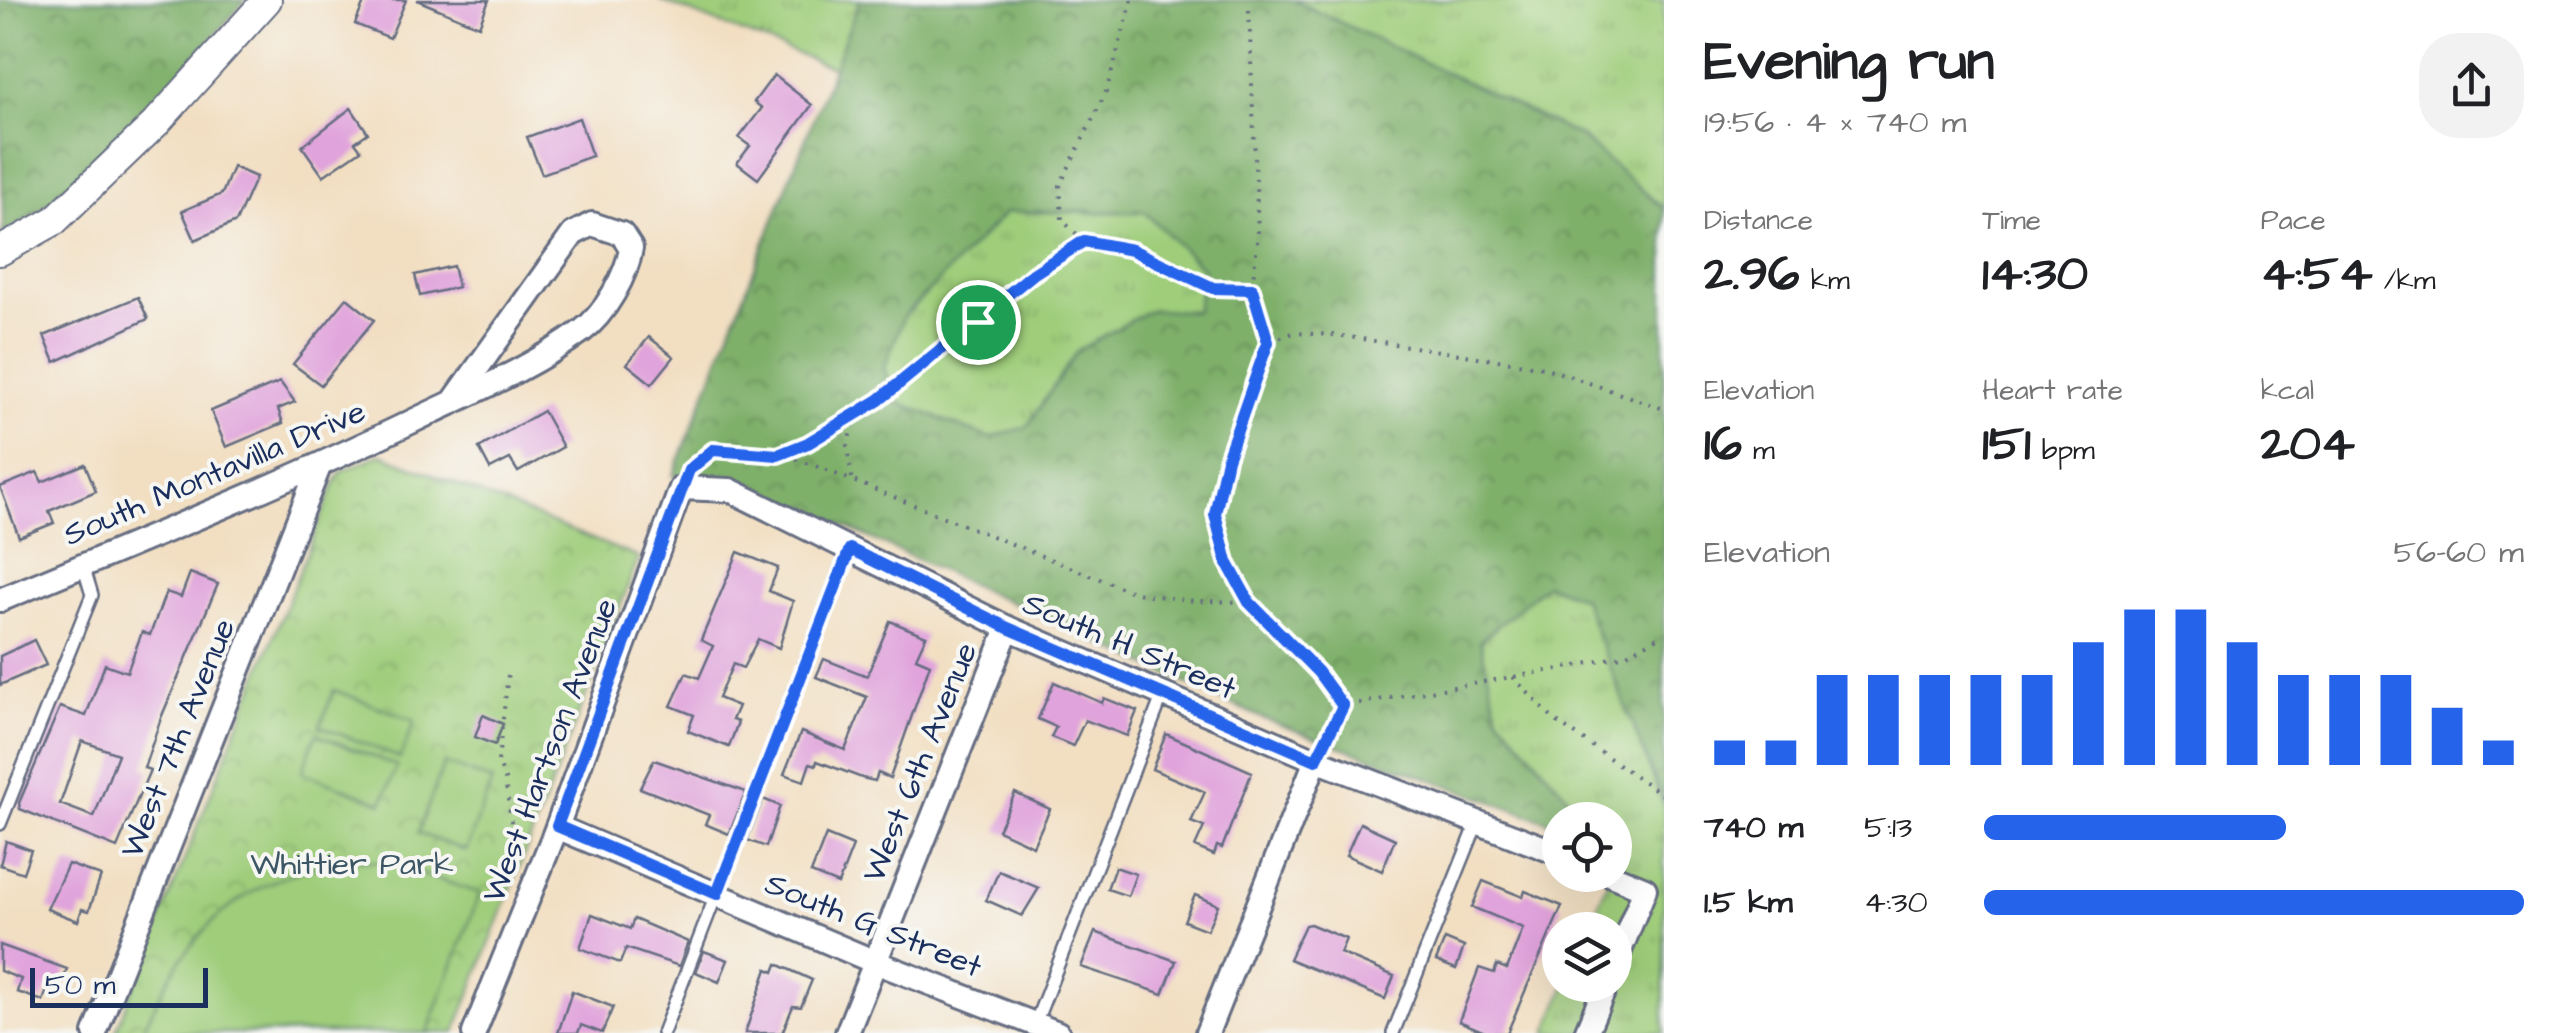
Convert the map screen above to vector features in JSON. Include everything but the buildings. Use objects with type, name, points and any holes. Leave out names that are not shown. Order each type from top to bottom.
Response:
[{"type":"street","points":[[0,250],[54,221],[156,123],[267,0]]},
{"type":"street","name":"South Montavilla Drive","points":[[0,600],[319,466],[453,402],[585,329],[627,270],[631,248],[622,234],[592,224],[572,234],[453,402]]},
{"type":"street","name":"West 7th Avenue","points":[[96,1033],[319,466]]},
{"type":"street","name":"South H Street","points":[[682,488],[730,490],[1008,628],[1316,760],[1542,847]]},
{"type":"street","name":"West Hartson Avenue","points":[[474,1033],[553,835],[682,488]]},
{"type":"street","name":"West 6th Avenue","points":[[847,1033],[1008,628]]},
{"type":"street","points":[[1207,1033],[1316,760]]},
{"type":"street","name":"South G Street","points":[[553,835],[717,894],[875,962],[1058,1033]]},
{"type":"street","points":[[1632,884],[1645,889],[1632,921]]},
{"type":"street","points":[[1586,1033],[1599,1002]]},
{"type":"lane","points":[[662,1033],[850,549]]},
{"type":"lane","points":[[0,824],[92,595],[83,565]]},
{"type":"lane","points":[[1035,1024],[1163,694]]},
{"type":"lane","points":[[1393,1033],[1478,820]]},
{"type":"path","points":[[1132,0],[1106,92],[1060,184],[1062,220],[1084,241],[1132,250],[1213,288],[1252,289]]},
{"type":"path","points":[[1249,10],[1258,234],[1252,289],[1268,342],[1227,459],[1215,514],[1227,562],[1249,602],[1318,672],[1343,706]]},
{"type":"path","points":[[778,455],[856,415],[1033,274],[1084,241]]},
{"type":"path","points":[[1268,342],[1293,333],[1336,336],[1543,367],[1664,408]]},
{"type":"path","points":[[852,480],[847,445],[856,415]]},
{"type":"path","points":[[682,488],[689,470],[713,450],[778,455],[852,480],[1135,593],[1194,601],[1249,602]]},
{"type":"path","points":[[1343,706],[1625,655],[1664,634]]},
{"type":"path","points":[[508,676],[498,761],[507,785],[509,816],[515,830],[553,835]]},
{"type":"path","points":[[1513,676],[1552,719],[1664,796]]},
{"type":"path","points":[[1316,760],[1343,706]]},
{"type":"green space","points":[[0,0],[246,0],[103,157],[3,235]]},
{"type":"green space","points":[[659,0],[860,0],[834,68]]},
{"type":"green space","points":[[860,0],[1293,0],[1581,137],[1664,209],[1664,805],[1583,598],[1546,584],[1480,641],[1498,715],[1572,802],[1542,802],[1542,819],[1264,719],[748,482],[673,476]],"holes":[[[1006,212],[1145,212],[1204,270],[1196,311],[1150,310],[1077,351],[1027,427],[989,438],[895,401],[884,368],[904,316]]]},
{"type":"green space","points":[[1293,0],[1664,0],[1664,209],[1581,137]]},
{"type":"green space","points":[[1006,212],[1145,212],[1204,270],[1196,312],[1150,310],[1077,351],[1027,427],[989,438],[895,401],[884,368],[904,316]]},
{"type":"green space","name":"Whittier Park","points":[[381,454],[639,558],[455,1033],[115,1033],[336,480],[342,471]]},
{"type":"green space","points":[[1546,584],[1583,598],[1664,805],[1664,1033],[1547,1033],[1559,1002],[1632,1002],[1632,912],[1595,912],[1603,892],[1632,892],[1632,802],[1572,802],[1498,715],[1480,641]]},
{"type":"green space","points":[[334,690],[415,721],[400,758],[320,726]]},
{"type":"green space","points":[[316,734],[397,766],[382,803],[302,772]]},
{"type":"green space","points":[[444,763],[492,781],[466,851],[418,833]]},
{"type":"green space","points":[[348,859],[387,863],[480,893],[427,1033],[142,1033],[177,965],[220,915],[275,880]]},
{"type":"route","points":[[1084,241],[1108,242],[1132,250],[1213,288],[1252,289],[1268,342],[1227,459],[1215,514],[1227,562],[1249,602],[1318,672],[1343,706],[1316,760],[1008,628],[850,549],[717,894],[557,826],[689,470],[713,450],[778,455],[808,443],[879,400],[978,322],[1033,274],[1084,241]]}]
